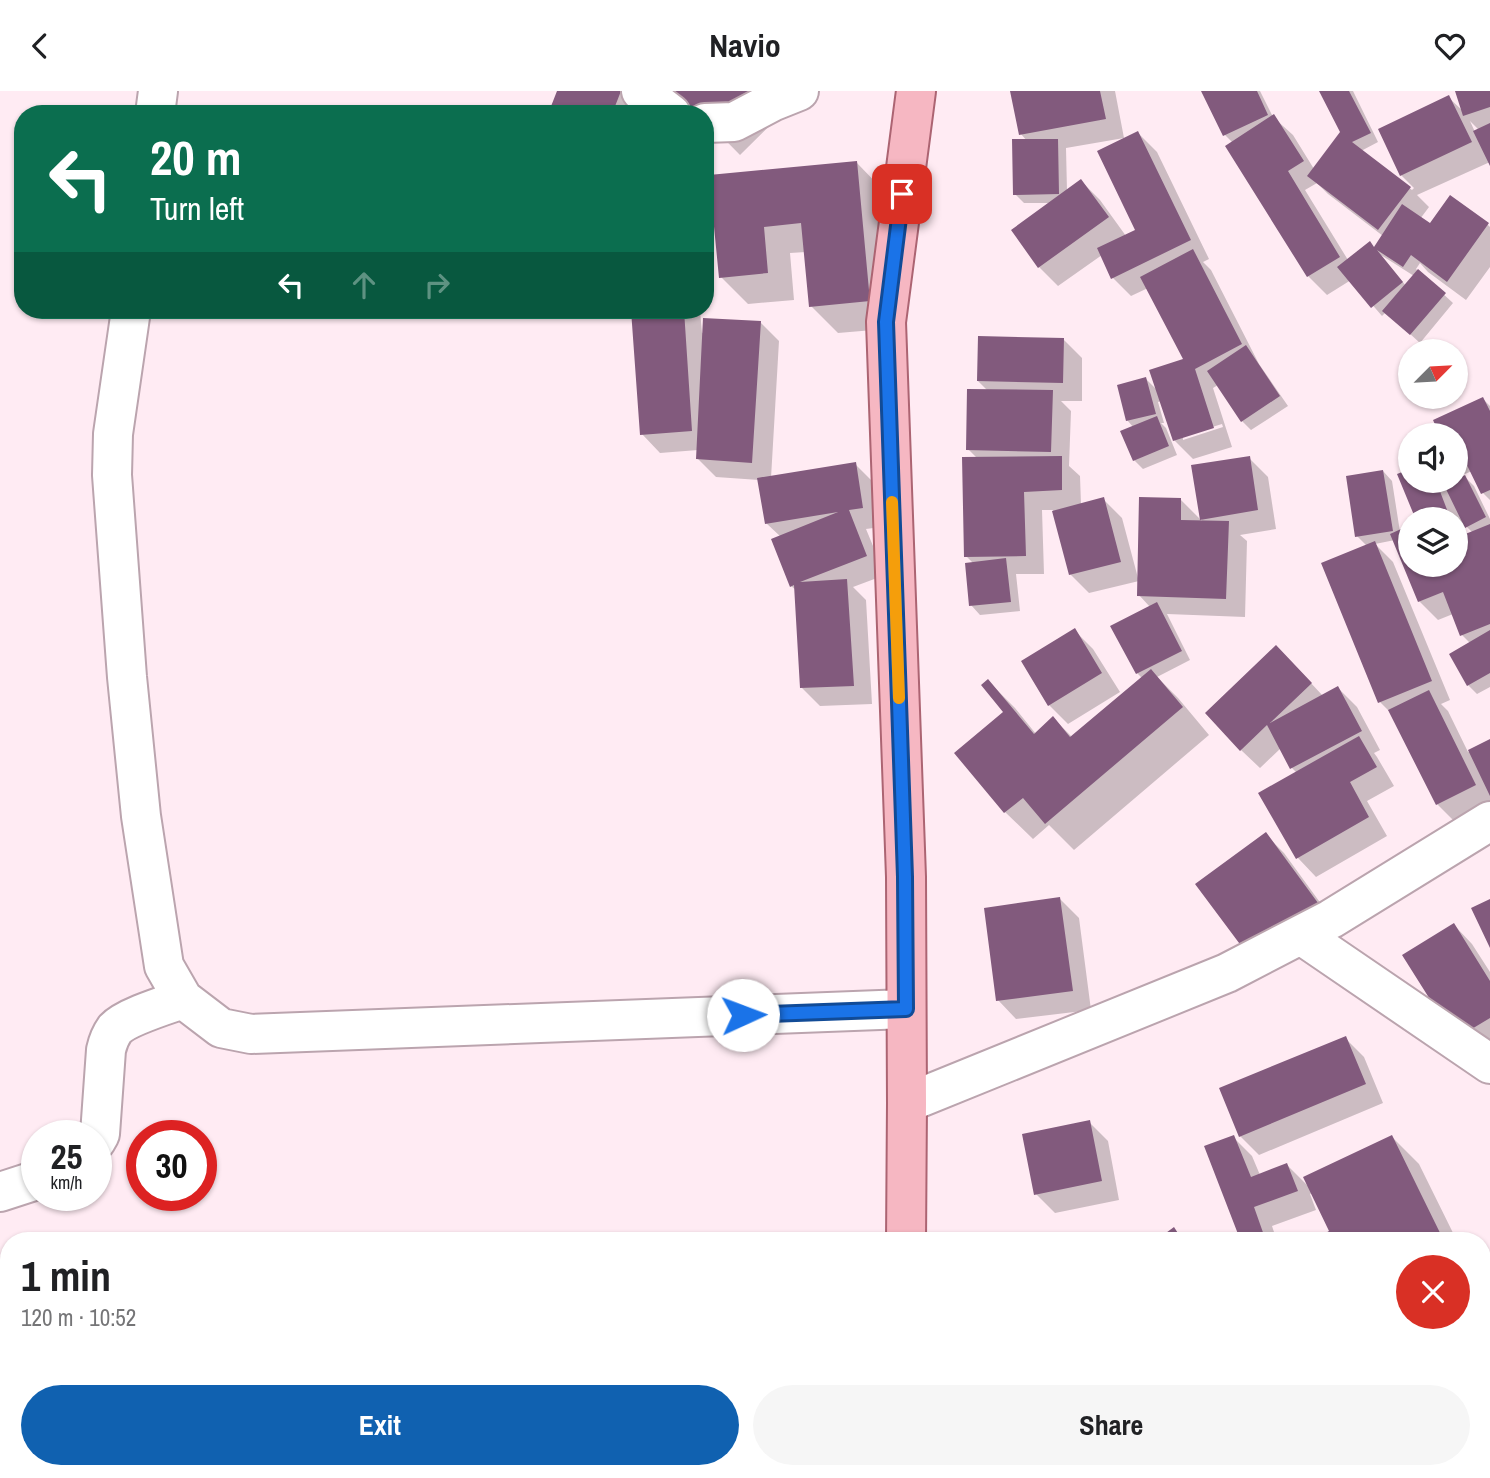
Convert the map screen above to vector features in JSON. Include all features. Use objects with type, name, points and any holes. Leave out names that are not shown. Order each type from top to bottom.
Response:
[{"type":"main road","points":[[906,1232],[905,863],[886,322],[916,91]]},
{"type":"street","points":[[641,91],[659,105]]},
{"type":"street","points":[[714,123],[734,122],[799,91]]},
{"type":"street","points":[[130,319],[113,434],[112,475],[127,677],[141,816],[164,966],[183,999],[221,1028],[251,1034],[906,1009]]},
{"type":"street","points":[[907,1103],[1227,973],[1331,919],[1490,821]]},
{"type":"street","points":[[1301,935],[1490,1064]]},
{"type":"street","points":[[101,1120],[109,1038],[118,1026],[183,999]]},
{"type":"street","points":[[0,1192],[21,1185]]},
{"type":"building","points":[[557,91],[621,91],[616,105],[552,105]]},
{"type":"building","points":[[674,91],[767,91],[714,108],[714,105],[688,105]]},
{"type":"building","points":[[1010,91],[1100,91],[1106,119],[1019,135]]},
{"type":"building","points":[[1201,91],[1257,91],[1268,115],[1223,136]]},
{"type":"building","points":[[1319,91],[1349,91],[1371,133],[1352,142],[1411,187],[1378,230],[1307,176],[1340,132]]},
{"type":"building","points":[[1455,91],[1490,91],[1490,107],[1463,116]]},
{"type":"building","points":[[1449,95],[1472,142],[1400,176],[1378,129]]},
{"type":"building","points":[[1274,114],[1304,161],[1288,171],[1340,257],[1307,277],[1225,146]]},
{"type":"building","points":[[1490,123],[1490,166],[1473,131]]},
{"type":"building","points":[[1138,131],[1191,240],[1111,279],[1097,248],[1135,230],[1097,151]]},
{"type":"building","points":[[1012,139],[1058,139],[1059,194],[1013,195]]},
{"type":"building","points":[[857,161],[870,301],[809,307],[801,223],[764,227],[768,273],[719,278],[714,226],[714,175]]},
{"type":"building","points":[[1081,179],[1109,217],[1038,268],[1011,230]]},
{"type":"building","points":[[1450,195],[1489,223],[1447,282],[1411,255],[1403,267],[1377,250],[1403,282],[1371,308],[1337,267],[1370,241],[1374,247],[1402,204],[1430,223]]},
{"type":"building","points":[[1193,249],[1242,344],[1195,369],[1214,428],[1173,441],[1149,370],[1183,359],[1140,277]]},
{"type":"building","points":[[1418,269],[1446,293],[1410,335],[1382,311]]},
{"type":"building","points":[[632,319],[685,319],[692,431],[640,435]]},
{"type":"building","points":[[703,319],[761,321],[752,463],[696,459]]},
{"type":"building","points":[[978,336],[1064,338],[1063,383],[977,381]]},
{"type":"building","points":[[1246,345],[1280,396],[1241,422],[1207,371]]},
{"type":"building","points":[[1146,377],[1156,414],[1126,421],[1117,385]]},
{"type":"building","points":[[967,389],[1053,390],[1051,452],[966,450]]},
{"type":"building","points":[[1483,397],[1490,411],[1490,490],[1481,494],[1468,467],[1468,423],[1434,423],[1433,420],[1457,409],[1468,409],[1468,404]]},
{"type":"building","points":[[1157,416],[1169,446],[1133,461],[1120,431]]},
{"type":"building","points":[[1062,456],[1062,490],[1024,492],[1026,556],[964,557],[962,457]]},
{"type":"building","points":[[1250,456],[1258,510],[1200,520],[1191,465]]},
{"type":"building","points":[[856,462],[863,508],[849,510],[867,556],[800,582],[847,579],[854,686],[800,688],[794,585],[790,587],[771,539],[838,512],[765,524],[757,478]]},
{"type":"building","points":[[1383,470],[1393,531],[1355,537],[1346,476]]},
{"type":"building","points":[[1468,481],[1486,517],[1468,526],[1468,507],[1455,507],[1448,493],[1468,493]]},
{"type":"building","points":[[1405,493],[1441,493],[1446,507],[1411,507]]},
{"type":"building","points":[[1104,497],[1121,562],[1069,575],[1052,511]]},
{"type":"building","points":[[1139,497],[1181,498],[1181,520],[1229,521],[1226,599],[1137,596]]},
{"type":"building","points":[[1490,524],[1490,624],[1460,636],[1443,592],[1418,602],[1408,577],[1468,577],[1468,533]]},
{"type":"building","points":[[1398,530],[1398,553],[1390,534]]},
{"type":"building","points":[[1375,541],[1432,681],[1378,703],[1321,563]]},
{"type":"building","points":[[1006,558],[1011,602],[969,606],[965,563]]},
{"type":"building","points":[[1157,602],[1182,651],[1136,674],[1110,626]]},
{"type":"building","points":[[1075,628],[1102,673],[1048,706],[1021,661]]},
{"type":"building","points":[[1490,630],[1490,673],[1467,686],[1449,654]]},
{"type":"building","points":[[1276,645],[1312,683],[1270,723],[1338,686],[1362,731],[1290,769],[1267,725],[1240,751],[1205,713]]},
{"type":"building","points":[[1151,669],[1183,707],[1045,824],[1023,798],[1004,813],[954,753],[1003,712],[981,685],[988,679],[1034,734],[1053,716],[1070,737]]},
{"type":"building","points":[[1429,690],[1476,785],[1436,805],[1388,710]]},
{"type":"building","points":[[1359,736],[1377,767],[1350,782],[1369,817],[1296,859],[1258,793]]},
{"type":"building","points":[[1490,739],[1490,796],[1468,750]]},
{"type":"building","points":[[1266,832],[1318,903],[1248,955],[1195,884]]},
{"type":"building","points":[[1060,897],[1073,991],[996,1001],[984,908]]},
{"type":"building","points":[[1490,899],[1490,948],[1471,908]]},
{"type":"building","points":[[1454,923],[1490,981],[1490,1018],[1455,1039],[1402,955]]},
{"type":"building","points":[[1346,1036],[1366,1084],[1239,1137],[1219,1088]]},
{"type":"building","points":[[1090,1120],[1102,1181],[1034,1195],[1022,1134]]},
{"type":"building","points":[[1234,1135],[1251,1177],[1287,1163],[1298,1191],[1254,1207],[1263,1232],[1237,1232],[1204,1146]]},
{"type":"building","points":[[1392,1135],[1440,1232],[1327,1232],[1303,1177]]},
{"type":"slow traffic","points":[[892,502],[899,698]]},
{"type":"route","points":[[743,1015],[906,1009],[905,877],[886,322],[902,194]]}]
